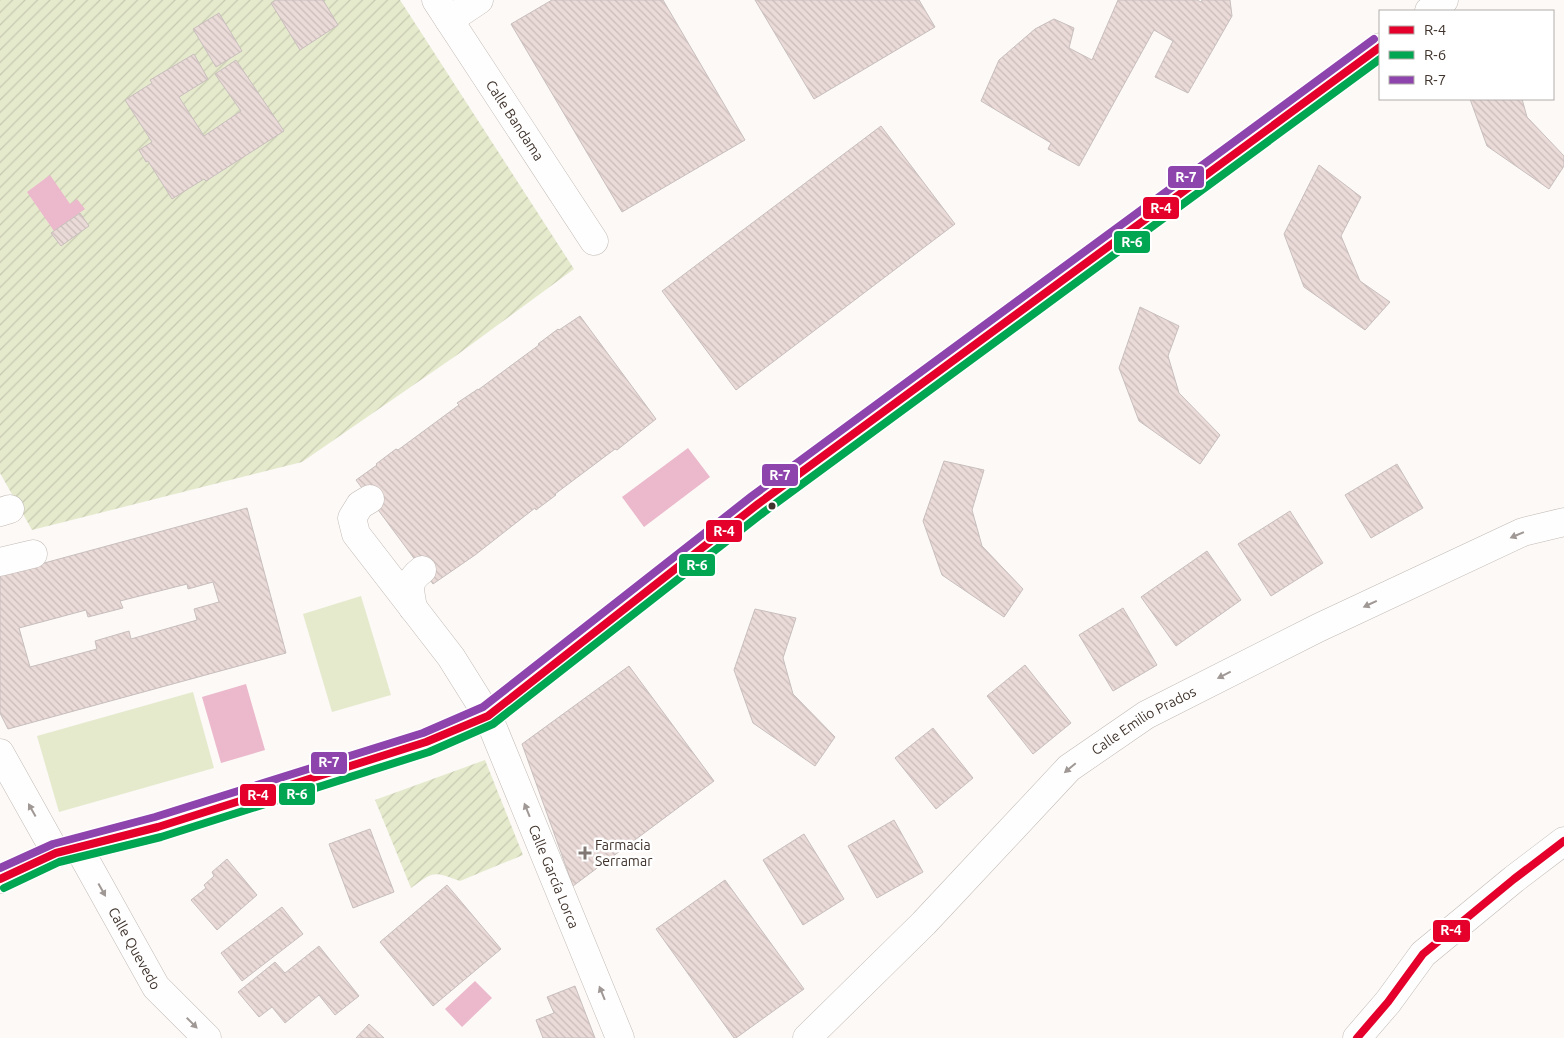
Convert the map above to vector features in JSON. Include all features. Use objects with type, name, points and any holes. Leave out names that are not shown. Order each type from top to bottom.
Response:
[{"type":"street","points":[[442,10],[479,0]]},
{"type":"street","points":[[1430,10],[1444,0]]},
{"type":"street","name":"Calle Bandama","points":[[442,10],[594,241]]},
{"type":"street","points":[[0,879],[67,850],[158,827],[426,742],[488,716],[758,504],[1379,48]]},
{"type":"street","name":"Calle García Lorca","points":[[370,499],[360,505],[352,518],[356,534],[451,657],[488,716],[620,1038]]},
{"type":"street","name":"Calle Emilio Prados","points":[[806,1038],[924,923],[1069,768],[1146,715],[1318,628],[1523,532],[1564,522]]},
{"type":"street","points":[[0,562],[33,554]]},
{"type":"street","points":[[413,608],[410,586],[413,576],[422,570]]},
{"type":"street","name":"Calle Quevedo","points":[[0,753],[67,850],[156,987],[207,1038]]},
{"type":"street","points":[[1357,1038],[1388,1002],[1423,954],[1564,840]]},
{"type":"street","points":[[1385,1038],[1388,1002]]},
{"type":"green space","points":[[0,0],[400,0],[574,269],[457,355],[302,462],[32,530],[0,473]]},
{"type":"green space","points":[[361,596],[391,695],[332,712],[303,614]]},
{"type":"green space","points":[[193,692],[214,768],[59,812],[37,736]]},
{"type":"green space","points":[[485,760],[523,855],[460,881],[444,875],[434,874],[411,888],[375,800]]},
{"type":"shaded area","points":[[50,175],[70,204],[77,199],[85,209],[54,231],[27,192]]},
{"type":"shaded area","points":[[688,448],[710,477],[644,527],[622,497]]},
{"type":"shaded area","points":[[246,684],[265,750],[221,763],[202,697]]},
{"type":"shaded area","points":[[475,981],[492,998],[462,1027],[445,1009]]},
{"type":"building","points":[[276,0],[323,0],[338,25],[300,50],[271,3]]},
{"type":"building","points":[[552,0],[663,0],[745,140],[622,212],[511,24]]},
{"type":"building","points":[[755,0],[919,0],[935,27],[814,99]]},
{"type":"building","points":[[1118,0],[1197,0],[1201,2],[1202,0],[1230,0],[1232,16],[1188,93],[1155,77],[1173,41],[1154,30],[1079,166],[1048,149],[1051,143],[981,101],[999,60],[1035,29],[1054,19],[1074,28],[1069,48],[1092,60]]},
{"type":"building","points":[[219,13],[242,51],[216,67],[193,29]]},
{"type":"building","points":[[194,54],[208,79],[179,97],[204,136],[241,111],[215,74],[236,60],[284,131],[206,181],[204,179],[172,199],[139,150],[152,142],[125,100],[152,83],[150,80]]},
{"type":"building","points":[[1470,100],[1522,100],[1527,117],[1564,156],[1564,166],[1549,189],[1487,146]]},
{"type":"building","points":[[881,126],[955,224],[736,390],[662,291]]},
{"type":"building","points":[[1319,165],[1361,197],[1341,236],[1360,281],[1390,302],[1365,330],[1304,287],[1284,234]]},
{"type":"building","points":[[80,213],[89,226],[61,246],[51,233]]},
{"type":"building","points":[[1140,307],[1179,326],[1168,356],[1179,393],[1220,435],[1200,464],[1139,421],[1119,368]]},
{"type":"building","points":[[580,316],[656,419],[536,510],[535,508],[475,555],[433,584],[356,480],[396,449],[398,450],[459,405],[457,403],[478,390],[558,329]]},
{"type":"building","points":[[944,461],[984,470],[972,510],[982,546],[1023,589],[1004,617],[942,575],[923,521]]},
{"type":"building","points":[[1397,464],[1423,508],[1371,538],[1345,495]]},
{"type":"building","points":[[247,508],[286,653],[8,729],[0,713],[0,575]],"holes":[[[213,582],[219,602],[194,609],[197,620],[131,639],[129,631],[95,641],[97,649],[30,667],[19,628],[86,610],[88,617],[123,608],[120,601],[187,584],[188,589]]]},
{"type":"building","points":[[1290,511],[1323,563],[1271,596],[1238,544]]},
{"type":"building","points":[[1207,551],[1241,600],[1176,646],[1141,597]]},
{"type":"building","points":[[1123,608],[1157,665],[1113,691],[1079,635]]},
{"type":"building","points":[[755,609],[796,618],[783,658],[793,694],[835,737],[815,766],[753,723],[734,670]]},
{"type":"building","points":[[1025,665],[1071,723],[1033,754],[987,696]]},
{"type":"building","points":[[629,666],[714,781],[573,886],[522,744]]},
{"type":"building","points":[[933,728],[973,778],[936,809],[895,758]]},
{"type":"building","points":[[894,820],[923,872],[877,898],[848,846]]},
{"type":"building","points":[[370,829],[394,892],[353,908],[329,844]]},
{"type":"building","points":[[804,834],[844,899],[803,925],[763,860]]},
{"type":"building","points":[[227,859],[257,895],[217,930],[191,900],[206,888],[204,885],[214,876],[212,872]]},
{"type":"building","points":[[725,880],[804,989],[736,1038],[734,1038],[656,929]]},
{"type":"building","points":[[447,885],[501,949],[433,1006],[380,942]]},
{"type":"building","points":[[282,907],[303,934],[242,981],[221,953]]},
{"type":"building","points":[[319,946],[359,996],[335,1015],[319,995],[285,1023],[272,1007],[259,1017],[238,992],[275,962],[285,973]]},
{"type":"building","points":[[575,986],[595,1038],[543,1038],[536,1020],[554,1013],[547,997]]},
{"type":"building","points":[[369,1024],[384,1038],[356,1038]]},
{"type":"transit line","name":"R-7","points":[[0,868],[53,844],[155,817],[423,733],[483,707],[752,496],[1374,39]]},
{"type":"transit line","name":"R-4","points":[[0,879],[56,853],[158,827],[426,742],[488,716],[758,504],[1379,48]]},
{"type":"transit line","name":"R-6","points":[[4,888],[59,862],[161,837],[429,752],[493,724],[764,512],[1379,60]]},
{"type":"transit line","name":"R-4","points":[[1357,1038],[1388,1002],[1423,954],[1514,879],[1564,841]]},
{"type":"place","name":"Farmacia Serramar","points":[[585,853]]}]
